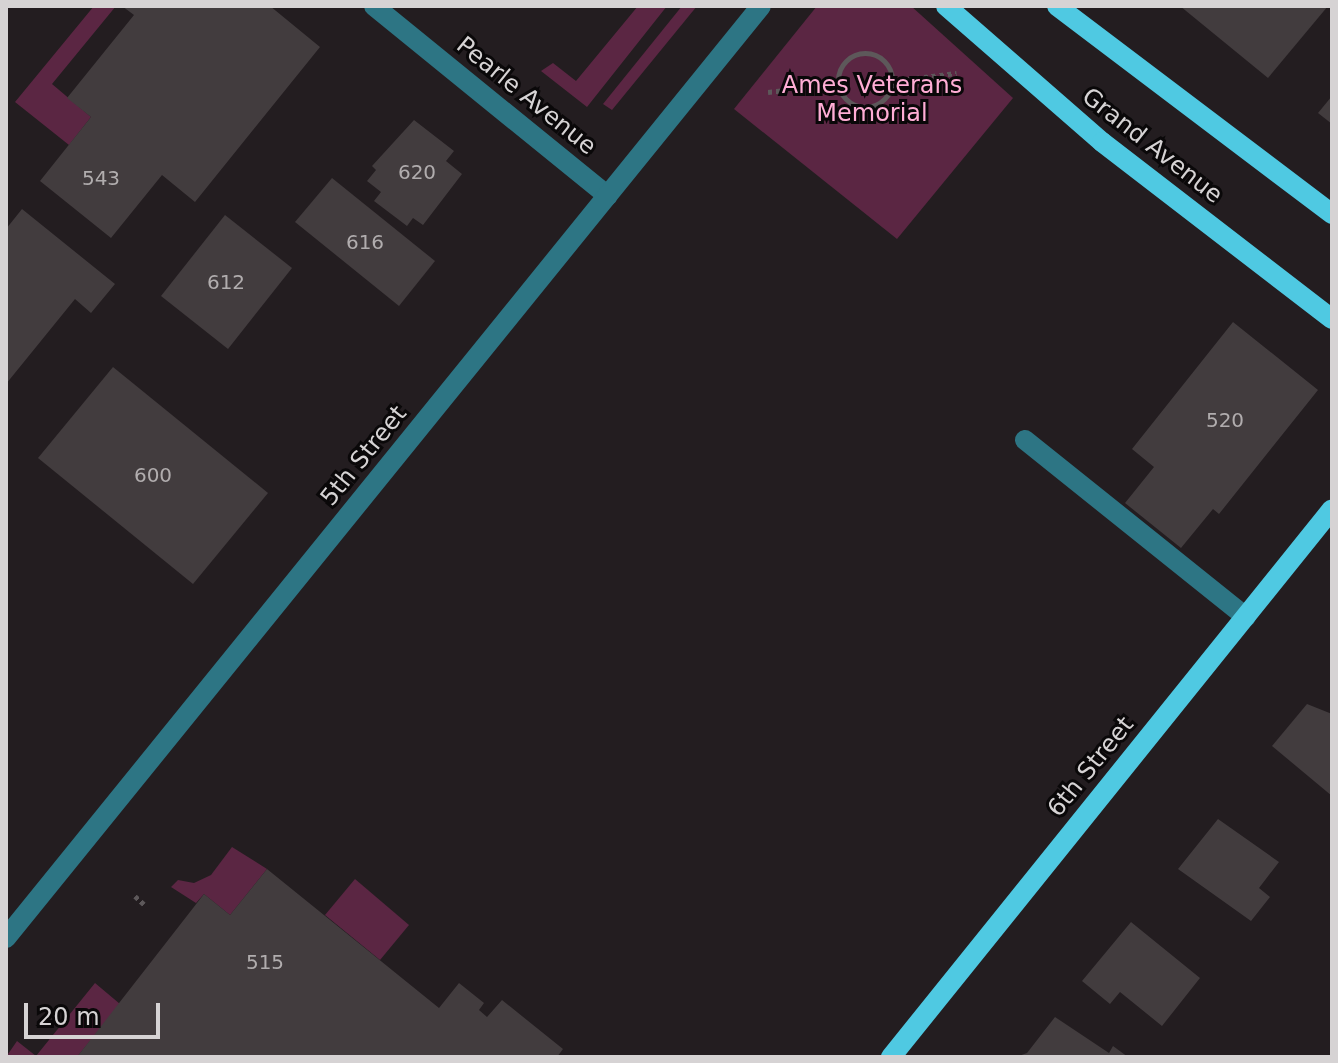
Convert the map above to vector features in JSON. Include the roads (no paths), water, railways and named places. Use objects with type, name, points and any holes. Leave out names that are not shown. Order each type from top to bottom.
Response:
[{"type":"main road","name":"Grand Avenue","points":[[946,6],[1113,151],[1332,319]]},
{"type":"main road","name":"Grand Avenue","points":[[1057,6],[1332,214]]},
{"type":"main road","name":"6th Street","points":[[891,1057],[1332,509]]},
{"type":"street","name":"Pearle Avenue","points":[[374,6],[608,196]]},
{"type":"street","name":"5th Street","points":[[6,938],[761,6]]},
{"type":"street","points":[[1025,440],[1246,617]]},
{"type":"park label","name":"Ames Veterans Memorial","points":[[872,100]]}]
